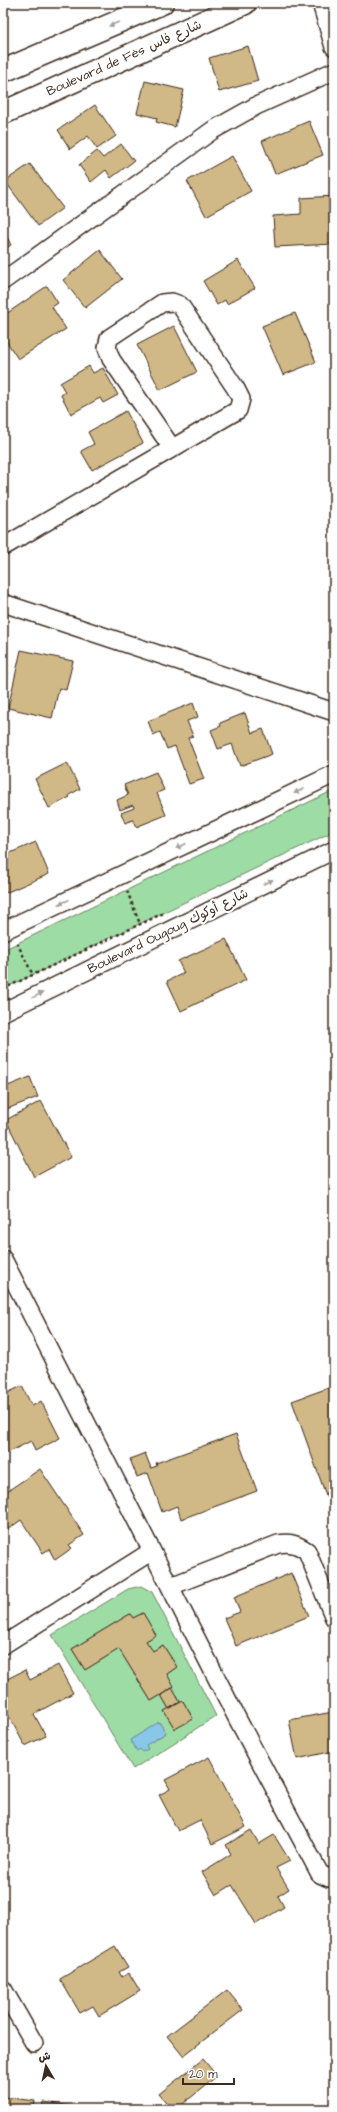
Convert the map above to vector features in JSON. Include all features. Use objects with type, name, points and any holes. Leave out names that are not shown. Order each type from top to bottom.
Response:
[{"type":"main road","points":[[3,71],[131,9],[162,3]]},
{"type":"main road","name":"Boulevard de Fès شارع فاس","points":[[3,112],[246,3]]},
{"type":"street","points":[[320,3],[334,46]]},
{"type":"street","points":[[3,281],[213,130],[256,106],[334,71]]},
{"type":"street","points":[[3,547],[238,410],[240,399],[236,389],[180,305],[172,302],[162,303],[109,338],[107,348],[111,359],[172,448]]},
{"type":"street","points":[[3,603],[334,712]]},
{"type":"street","points":[[3,931],[334,774]]},
{"type":"street","name":"Boulevard Ougoug شارع أوكوك","points":[[3,1012],[334,850]]},
{"type":"street","points":[[3,1260],[152,1552],[171,1586],[238,1720],[320,1874],[329,1878],[334,1877]]},
{"type":"street","points":[[171,1586],[278,1544],[288,1542],[299,1545],[307,1551],[334,1618]]},
{"type":"street","points":[[3,1645],[152,1552]]},
{"type":"street","points":[[3,1989],[34,2043]]},
{"type":"path","points":[[126,890],[140,924]]},
{"type":"path","points":[[17,943],[33,975]]},
{"type":"green space","points":[[334,790],[334,831],[3,989],[3,950]]},
{"type":"green space","points":[[141,1586],[152,1592],[216,1716],[133,1769],[52,1635],[128,1589]],"holes":[[[143,1613],[156,1635],[146,1641],[153,1651],[163,1645],[177,1667],[167,1674],[180,1702],[183,1701],[193,1718],[175,1729],[164,1711],[169,1709],[161,1695],[151,1701],[119,1649],[85,1670],[72,1649],[130,1614],[133,1618]],[[159,1722],[166,1733],[145,1745],[148,1749],[140,1749]]]},
{"type":"water","points":[[159,1722],[166,1733],[146,1745],[148,1749],[143,1752],[140,1749],[137,1751],[130,1740]]},
{"type":"building","points":[[248,46],[258,81],[219,92],[209,58]]},
{"type":"building","points":[[145,81],[184,90],[175,127],[156,122],[157,118],[137,113]]},
{"type":"building","points":[[95,105],[116,136],[97,149],[88,136],[70,149],[58,130]]},
{"type":"building","points":[[309,121],[323,155],[275,174],[262,141]]},
{"type":"building","points":[[121,144],[134,161],[111,178],[106,170],[91,182],[79,165],[97,151],[103,158]]},
{"type":"building","points":[[232,156],[251,191],[206,216],[187,181]]},
{"type":"building","points":[[30,164],[63,208],[38,226],[5,181]]},
{"type":"building","points":[[334,196],[334,244],[275,247],[273,216],[301,214],[301,198]]},
{"type":"building","points":[[3,229],[11,245],[3,250]]},
{"type":"building","points":[[100,250],[122,279],[85,308],[63,280]]},
{"type":"building","points":[[238,260],[255,288],[227,304],[225,300],[217,305],[203,281]]},
{"type":"building","points":[[47,286],[58,303],[52,307],[66,329],[18,359],[3,336],[3,316]]},
{"type":"building","points":[[295,313],[316,362],[283,375],[262,326]]},
{"type":"building","points":[[174,326],[197,372],[160,390],[137,345]]},
{"type":"building","points":[[89,366],[93,373],[103,368],[118,395],[103,403],[100,398],[71,414],[61,395],[65,392],[60,383]]},
{"type":"building","points":[[126,411],[143,443],[92,470],[81,451],[94,444],[88,432]]},
{"type":"building","points":[[21,650],[73,661],[66,690],[59,688],[52,718],[8,708]]},
{"type":"building","points":[[193,703],[198,717],[187,721],[193,736],[188,738],[204,779],[189,784],[175,746],[167,749],[160,732],[153,735],[148,721]]},
{"type":"building","points":[[245,713],[252,733],[263,729],[272,754],[240,766],[232,744],[218,749],[211,730],[221,726],[220,723]]},
{"type":"building","points":[[67,763],[80,789],[69,795],[70,797],[49,808],[35,779]]},
{"type":"building","points":[[156,772],[164,790],[157,793],[166,815],[136,827],[133,820],[125,823],[121,813],[134,808],[133,805],[120,810],[117,800],[128,795],[124,785]]},
{"type":"building","points":[[36,842],[49,874],[3,894],[3,856]]},
{"type":"building","points":[[226,939],[246,980],[181,1011],[167,981],[184,973],[178,961]]},
{"type":"building","points":[[30,1077],[38,1097],[4,1110],[3,1088]]},
{"type":"building","points":[[41,1101],[71,1157],[34,1177],[6,1120]]},
{"type":"building","points":[[22,1386],[32,1406],[41,1401],[60,1438],[35,1451],[31,1441],[3,1455],[3,1395]]},
{"type":"building","points":[[334,1386],[334,1496],[327,1498],[292,1401]]},
{"type":"building","points":[[236,1434],[257,1491],[181,1519],[177,1506],[162,1512],[148,1473],[137,1477],[130,1459],[145,1453],[151,1468],[157,1466],[156,1463]]},
{"type":"building","points":[[40,1469],[84,1535],[69,1545],[72,1548],[55,1560],[49,1549],[43,1553],[21,1520],[7,1530],[3,1524],[3,1494]]},
{"type":"building","points":[[291,1573],[309,1616],[236,1646],[224,1618],[240,1612],[234,1597]]},
{"type":"building","points":[[143,1613],[156,1635],[146,1641],[153,1651],[163,1645],[177,1667],[167,1674],[174,1687],[151,1701],[119,1649],[85,1670],[72,1649],[130,1614],[133,1618]]},
{"type":"building","points":[[58,1665],[73,1693],[34,1714],[46,1736],[25,1746],[3,1705],[3,1681],[25,1670],[30,1680]]},
{"type":"building","points":[[172,1688],[180,1702],[169,1709],[161,1695]]},
{"type":"building","points":[[183,1701],[193,1719],[175,1729],[164,1711]]},
{"type":"building","points":[[333,1712],[334,1751],[297,1759],[289,1720]]},
{"type":"building","points":[[209,1757],[246,1827],[212,1844],[200,1820],[178,1831],[159,1795],[170,1789],[165,1780]]},
{"type":"building","points":[[251,1830],[259,1844],[274,1835],[290,1861],[276,1868],[289,1889],[278,1896],[284,1907],[256,1924],[232,1885],[216,1895],[202,1872],[231,1854],[226,1845]]},
{"type":"building","points":[[115,1946],[128,1967],[119,1972],[122,1977],[129,1973],[140,1991],[99,2016],[93,2006],[80,2013],[60,1979]]},
{"type":"building","points":[[227,1990],[243,2010],[183,2056],[167,2036]]},
{"type":"building","points":[[203,2059],[217,2076],[177,2109],[172,2109],[159,2094]]},
{"type":"building","points":[[3,2097],[35,2101],[34,2109],[3,2109]]},
{"type":"building","points":[[43,2102],[73,2106],[72,2109],[42,2109]]}]
